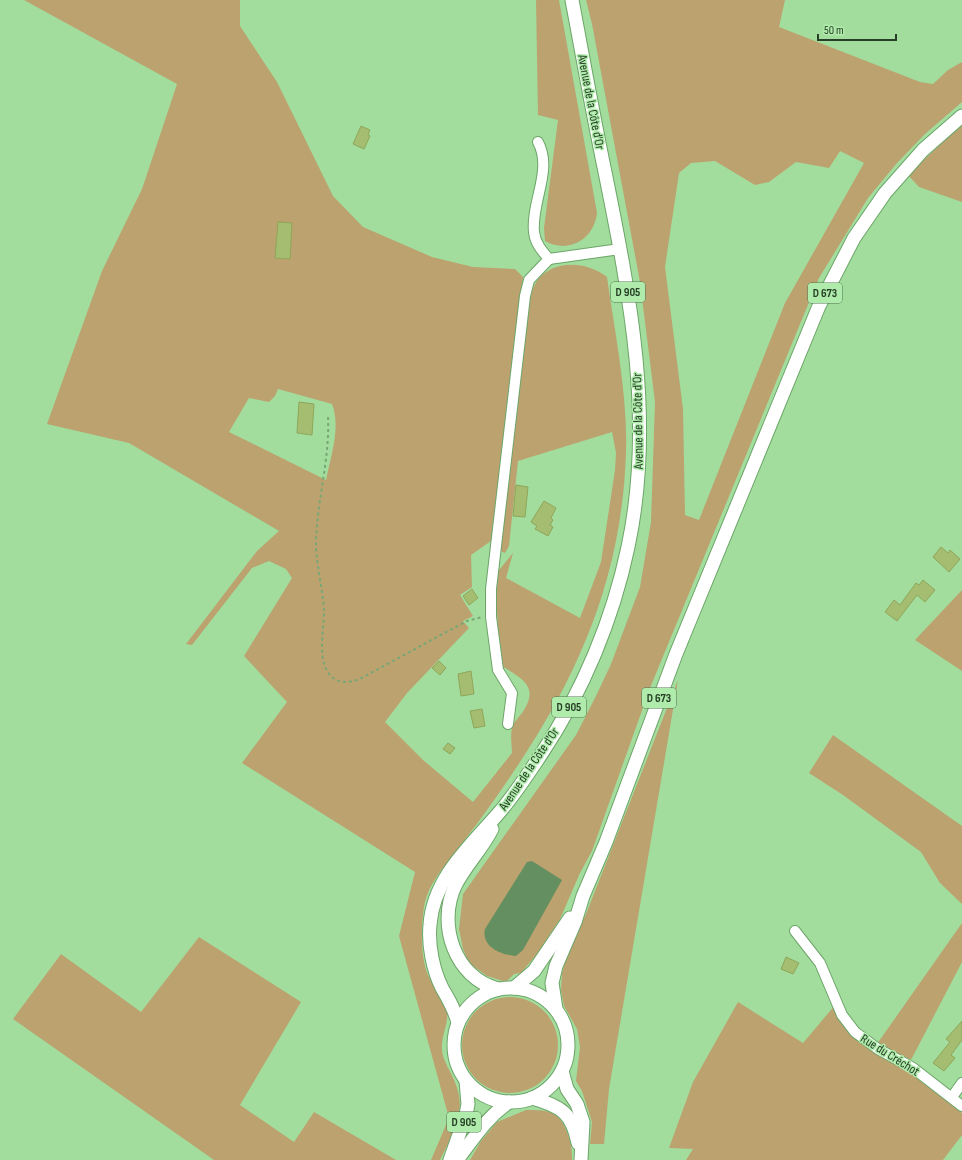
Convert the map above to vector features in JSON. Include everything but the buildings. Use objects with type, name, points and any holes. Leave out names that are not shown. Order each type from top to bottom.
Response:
[{"type":"main road","name":"Avenue de la Côte d'Or","points":[[458,1023],[450,1000],[442,987],[435,970],[430,948],[429,933],[431,915],[436,894],[448,873],[485,827],[497,815],[543,751],[577,692],[606,626],[628,547],[639,470],[640,406],[633,324],[572,0]]},
{"type":"main road","name":"D 673","points":[[556,1010],[553,992],[554,975],[575,922],[583,896],[606,842],[676,654],[804,342],[828,288],[854,238],[885,193],[923,150],[962,116]]},
{"type":"main road","name":"Avenue de la Côte d'Or","points":[[497,815],[491,831],[454,888],[449,918],[452,945],[462,966],[480,982],[498,989]]},
{"type":"main road","name":"D 673","points":[[514,988],[534,971],[558,937],[583,896]]},
{"type":"main road","points":[[514,988],[537,994],[556,1010],[565,1026],[568,1054],[562,1071],[546,1090],[532,1098],[509,1102],[499,1101],[481,1094],[466,1081],[457,1065],[453,1047],[458,1023],[471,1004],[483,995],[498,989],[514,988]]},
{"type":"main road","points":[[562,1071],[567,1089],[577,1104],[583,1122],[581,1159]]},
{"type":"main road","name":"D 905","points":[[450,1160],[466,1115],[468,1104],[466,1081]]},
{"type":"main road","points":[[532,1098],[558,1107],[570,1118],[575,1129],[581,1159]]},
{"type":"main road","name":"D 905","points":[[458,1160],[483,1124],[492,1114],[509,1102]]},
{"type":"street","points":[[538,142],[543,151],[543,163],[534,233],[540,249],[549,259]]},
{"type":"street","points":[[508,724],[512,693],[498,670],[491,616],[494,551],[525,296],[529,280],[549,259],[620,249]]},
{"type":"street","name":"Rue du Créchot","points":[[795,931],[820,963],[842,1014],[855,1032],[878,1048],[913,1068],[962,1106]]},
{"type":"street","points":[[952,1098],[962,1083]]},
{"type":"path","points":[[328,418],[329,440],[320,494],[316,543],[323,604],[323,658],[331,677],[338,681],[349,682],[358,680],[467,621],[480,617],[491,616]]},
{"type":"shaded area","points":[[24,0],[240,0],[240,26],[277,82],[333,196],[363,227],[432,257],[473,267],[515,269],[523,277],[491,541],[471,555],[472,587],[460,595],[473,616],[463,621],[469,628],[407,693],[385,722],[423,760],[473,802],[512,753],[512,728],[527,704],[529,697],[527,685],[517,675],[502,666],[495,575],[513,553],[506,578],[580,618],[601,562],[615,470],[616,453],[612,432],[518,461],[509,546],[505,553],[500,551],[527,316],[531,293],[540,277],[557,267],[578,265],[588,267],[607,277],[623,387],[626,453],[623,497],[607,579],[579,657],[540,731],[486,812],[435,879],[426,897],[424,907],[422,933],[424,962],[429,977],[444,1002],[447,1011],[442,1053],[454,1080],[460,1102],[458,1121],[440,1160],[431,1160],[449,1118],[399,936],[415,872],[242,763],[287,702],[244,656],[292,578],[286,569],[269,561],[252,568],[192,645],[186,644],[257,551],[279,531],[129,443],[47,424],[102,271],[142,189],[177,84]],"holes":[[[278,389],[332,404],[336,422],[334,442],[326,480],[229,432],[249,398],[269,402],[275,396]]]},
{"type":"shaded area","points":[[536,0],[559,0],[597,213],[591,231],[578,242],[571,245],[554,245],[545,241],[544,228],[558,120],[538,115]]},
{"type":"shaded area","points":[[586,0],[785,0],[779,27],[920,82],[933,84],[948,70],[962,62],[962,102],[925,134],[897,163],[868,198],[819,278],[650,688],[592,851],[580,873],[560,919],[537,954],[521,973],[514,974],[506,982],[487,976],[469,963],[463,949],[459,929],[463,894],[576,735],[596,696],[611,664],[640,587],[651,522],[655,402],[640,282],[592,24]],"holes":[[[840,151],[864,163],[785,303],[699,520],[685,515],[683,409],[665,267],[679,173],[691,163],[715,161],[755,185],[769,182],[796,162],[829,168]]]},
{"type":"shaded area","points":[[962,124],[962,202],[919,187],[908,175]]},
{"type":"shaded area","points":[[962,590],[962,671],[915,640]]},
{"type":"shaded area","points":[[678,680],[609,1089],[604,1144],[590,1144],[592,1122],[582,1091],[576,1081],[580,1047],[577,1029],[564,1006],[561,990],[562,973],[569,950],[586,914]]},
{"type":"shaded area","points":[[833,735],[962,826],[962,904],[940,883],[921,852],[843,795],[809,773]]},
{"type":"shaded area","points":[[532,861],[562,880],[523,950],[516,956],[498,952],[489,945],[486,940],[485,929],[527,862]]},
{"type":"shaded area","points":[[962,923],[962,962],[911,1060],[877,1044]]},
{"type":"shaded area","points":[[199,937],[301,1002],[240,1105],[294,1142],[314,1112],[396,1160],[214,1160],[13,1019],[61,954],[141,1012]]},
{"type":"shaded area","points":[[510,997],[528,1001],[544,1011],[554,1027],[558,1045],[554,1063],[544,1079],[528,1089],[510,1093],[492,1089],[476,1079],[466,1063],[462,1045],[466,1027],[476,1011],[492,1001]]},
{"type":"shaded area","points":[[738,1002],[803,1043],[836,1004],[841,1016],[962,1113],[962,1135],[943,1160],[686,1160],[693,1149],[669,1148],[693,1082]]},
{"type":"shaded area","points":[[526,1110],[546,1111],[556,1115],[560,1119],[567,1132],[572,1160],[470,1160],[481,1141],[497,1122]]}]
